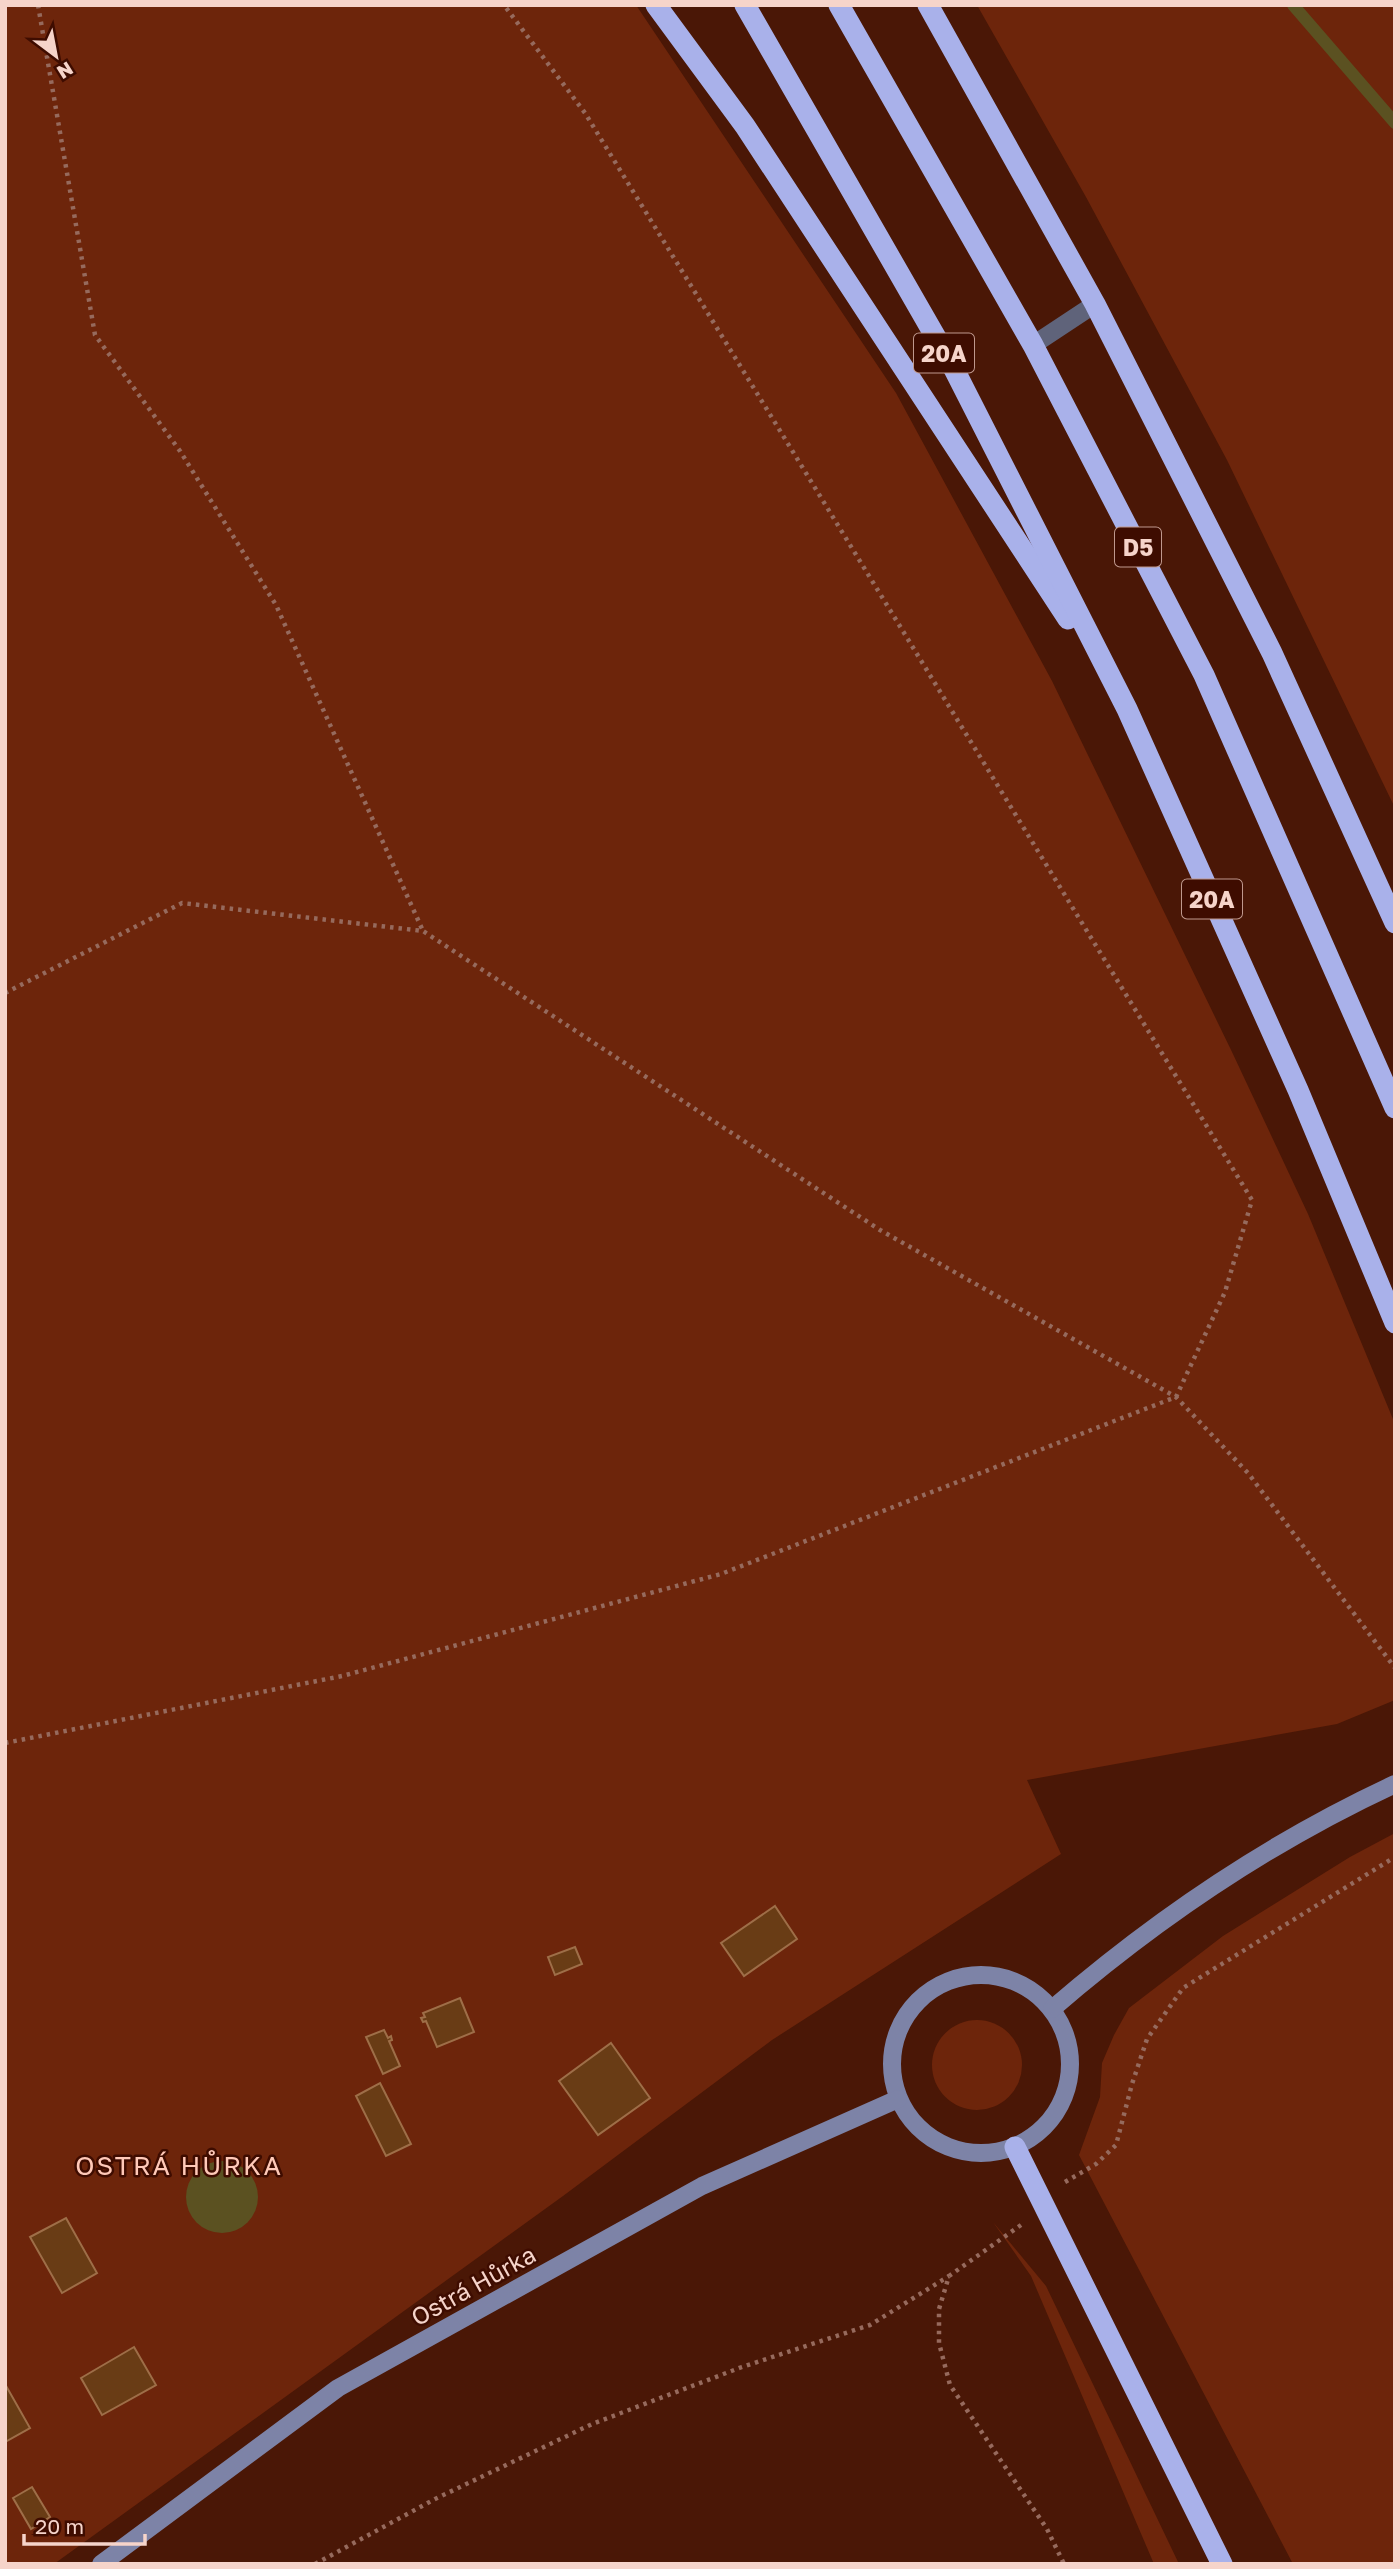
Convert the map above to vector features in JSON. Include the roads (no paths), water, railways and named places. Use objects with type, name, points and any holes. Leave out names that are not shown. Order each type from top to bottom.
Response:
[{"type":"highway","points":[[656,5],[745,126],[1127,709]]},
{"type":"highway","name":"20A","points":[[745,5],[954,369],[1127,709],[1298,1090],[1395,1323]]},
{"type":"highway","name":"D5","points":[[839,5],[1033,345],[1204,675],[1395,1108]]},
{"type":"highway","points":[[928,5],[1095,304],[1272,653],[1395,923]]},
{"type":"highway","points":[[1015,2147],[1222,2564]]},
{"type":"main road","points":[[1052,2009],[1107,1961],[1160,1921],[1318,1824],[1395,1784]]},
{"type":"main road","points":[[976,1974],[1005,1978],[1031,1989],[1052,2009],[1065,2033],[1070,2060],[1068,2087],[1056,2112],[1038,2133],[1015,2147],[988,2153],[960,2151],[934,2140],[913,2122],[898,2099],[891,2071],[894,2042],[905,2016],[924,1995],[948,1981],[976,1974]]},
{"type":"main road","name":"Ostrá Hůrka","points":[[101,2564],[338,2388],[702,2186],[898,2099]]},
{"type":"lane","points":[[1033,345],[1095,304]]},
{"type":"waterway","points":[[1293,5],[1395,123]]},
{"type":"district","name":"OSTRÁ HŮRKA","points":[[179,2165]]}]
